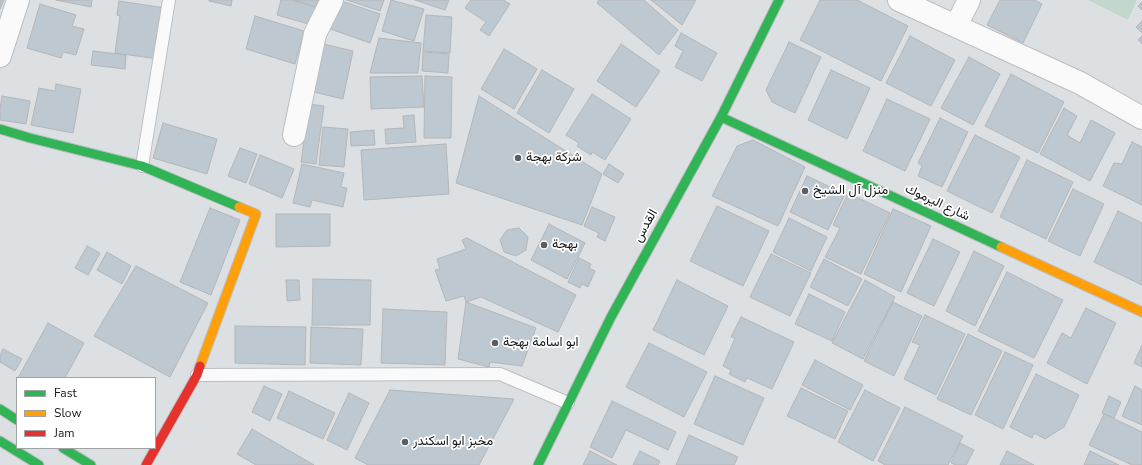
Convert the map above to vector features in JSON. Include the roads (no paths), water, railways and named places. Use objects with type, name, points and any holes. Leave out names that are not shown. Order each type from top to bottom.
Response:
[{"type":"street","points":[[0,56],[18,0]]},
{"type":"street","points":[[294,135],[315,34],[332,0]]},
{"type":"street","name":"القدس","points":[[538,465],[611,317],[721,117],[779,0]]},
{"type":"street","points":[[900,0],[1080,83],[1142,118]]},
{"type":"street","points":[[956,26],[969,0]]},
{"type":"street","name":"شارع اليرموك","points":[[721,117],[1142,312]]},
{"type":"street","points":[[0,130],[142,166],[256,214],[196,375],[156,447]]},
{"type":"street","points":[[0,409],[16,419]]},
{"type":"street","points":[[0,441],[39,465]]},
{"type":"street","points":[[65,449],[91,465]]},
{"type":"street","points":[[146,465],[155,449]]},
{"type":"lane","points":[[142,166],[169,0]]},
{"type":"lane","points":[[196,375],[500,374],[568,403]]},
{"type":"place","name":"شركة بهجة","points":[[518,158]]},
{"type":"place","name":"منزل آل الشيخ","points":[[805,191]]},
{"type":"place","name":"بهجة","points":[[544,245]]},
{"type":"place","name":"ابو اسامة بهجة","points":[[495,343]]},
{"type":"place","name":"مخبز ابو اسكندر","points":[[405,442]]}]
